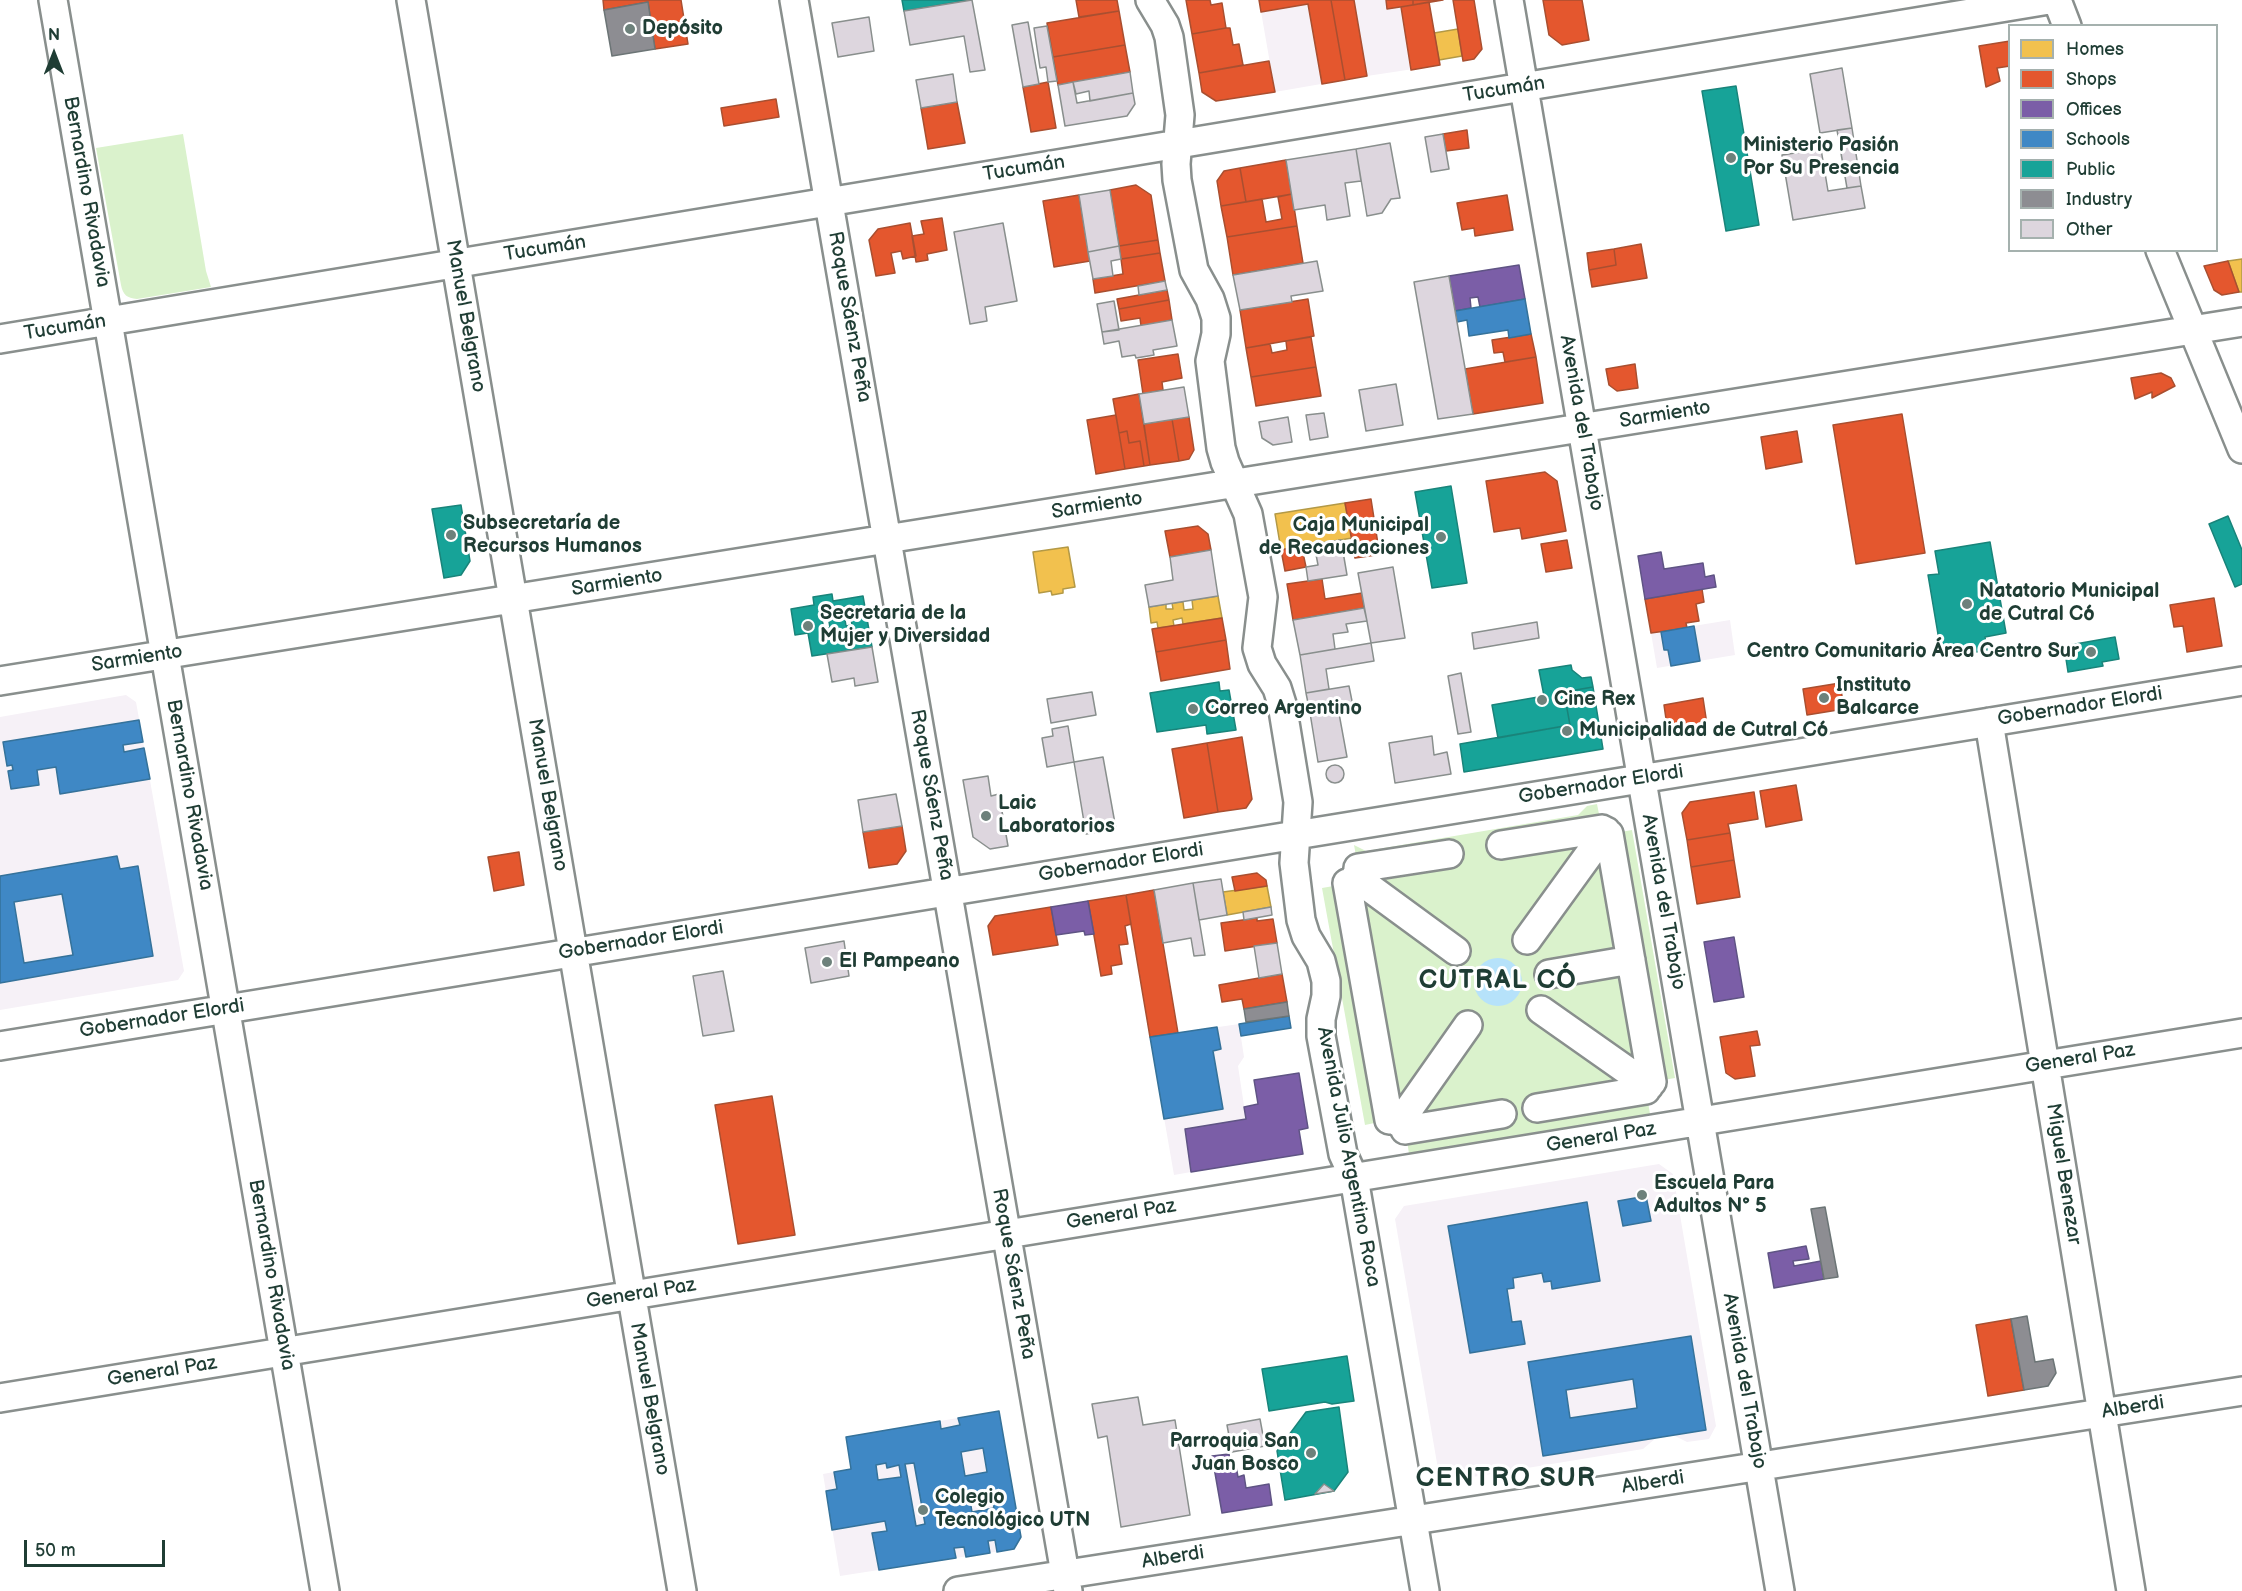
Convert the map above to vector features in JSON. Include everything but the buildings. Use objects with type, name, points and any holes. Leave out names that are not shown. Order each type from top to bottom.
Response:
[{"type":"street","name":"Bernardino Rivadavia","points":[[53,0],[325,1591]]},
{"type":"street","name":"Manuel Belgrano","points":[[411,0],[682,1591]]},
{"type":"street","name":"Roque Sáenz Peña","points":[[794,0],[1066,1583]]},
{"type":"street","name":"Avenida Julio Argentino Roca","points":[[1150,0],[1165,25],[1169,38],[1180,111],[1176,177],[1192,261],[1215,313],[1216,334],[1211,367],[1221,448],[1225,462],[1248,510],[1262,588],[1263,610],[1257,634],[1257,648],[1262,664],[1282,704],[1298,800],[1294,867],[1301,920],[1307,941],[1321,962],[1326,975],[1321,1036],[1343,1154],[1354,1178],[1425,1591]]},
{"type":"street","name":"Avenida del Trabajo","points":[[1509,0],[1780,1591]]},
{"type":"street","name":"Tucumán","points":[[0,339],[2049,0]]},
{"type":"street","points":[[2057,0],[2066,24]]},
{"type":"street","points":[[2161,252],[2242,449]]},
{"type":"street","name":"Sarmiento","points":[[0,681],[2242,322]]},
{"type":"street","name":"Gobernador Elordi","points":[[0,1046],[2242,681]]},
{"type":"street","name":"Miguel Benezar","points":[[1989,722],[2131,1591]]},
{"type":"street","points":[[1501,845],[1606,831]]},
{"type":"street","points":[[1527,940],[1606,831]]},
{"type":"street","points":[[1606,831],[1631,960],[1649,1086]]},
{"type":"street","points":[[1353,876],[1449,854]]},
{"type":"street","points":[[1353,876],[1456,951]]},
{"type":"street","points":[[1353,876],[1398,1124]]},
{"type":"street","points":[[1549,974],[1631,960]]},
{"type":"street","points":[[1541,1010],[1649,1086]]},
{"type":"street","points":[[1398,1124],[1468,1025]]},
{"type":"street","name":"General Paz","points":[[0,1398],[2242,1033]]},
{"type":"street","points":[[1537,1108],[1649,1086]]},
{"type":"street","points":[[1398,1124],[1502,1114]]},
{"type":"street","name":"Alberdi","points":[[958,1591],[1066,1583],[1413,1520],[2242,1391]]},
{"type":"shaded area","points":[[1259,0],[1331,0],[1344,80],[1275,92]]},
{"type":"shaded area","points":[[1354,0],[1443,0],[1429,3],[1440,65],[1367,76]]},
{"type":"shaded area","points":[[1730,620],[1735,655],[1657,668],[1651,633]]},
{"type":"shaded area","points":[[126,695],[136,702],[184,971],[178,980],[0,1010],[0,717]]},
{"type":"shaded area","points":[[1239,1024],[1244,1057],[1238,1066],[1246,1119],[1185,1129],[1191,1172],[1174,1175],[1150,1037]]},
{"type":"shaded area","points":[[1659,1164],[1673,1174],[1716,1426],[1709,1439],[1687,1442],[1673,1435],[1656,1438],[1643,1449],[1454,1480],[1438,1469],[1395,1219],[1404,1206]]},
{"type":"shaded area","name":"Colegio Tecnológico UTN","points":[[999,1411],[1021,1537],[1014,1549],[840,1576],[823,1474],[851,1469],[846,1437]]},
{"type":"green space","points":[[183,134],[206,271],[211,287],[137,299],[131,298],[124,294],[121,285],[96,148]]},
{"type":"green space","points":[[1597,804],[1602,829],[1610,834],[1632,830],[1675,1078],[1652,1082],[1646,1090],[1650,1114],[1409,1154],[1405,1126],[1393,1119],[1365,1125],[1322,888],[1351,883],[1359,872],[1354,845],[1366,851],[1578,815],[1587,806]]},
{"type":"water","points":[[1493,958],[1503,958],[1515,965],[1522,977],[1522,987],[1515,999],[1503,1006],[1493,1006],[1478,995],[1474,987],[1474,977],[1485,962]]},
{"type":"place","name":"Depósito","points":[[630,29]]},
{"type":"place","name":"Ministerio Pasión Por Su Presencia","points":[[1731,158]]},
{"type":"place","name":"Subsecretaría de Recursos Humanos","points":[[451,535]]},
{"type":"place","name":"Caja Municipal de Recaudaciones","points":[[1441,537]]},
{"type":"place","name":"Natatorio Municipal de Cutral Có","points":[[1967,604]]},
{"type":"place","name":"Secretaria de la Mujer y Diversidad","points":[[808,626]]},
{"type":"place","name":"Centro Comunitario Área Centro Sur","points":[[2091,652]]},
{"type":"place","name":"Instituto Balcarce","points":[[1824,698]]},
{"type":"place","name":"Cine Rex","points":[[1542,700]]},
{"type":"place","name":"Correo Argentino","points":[[1193,709]]},
{"type":"place","name":"Municipalidad de Cutral Có","points":[[1567,731]]},
{"type":"place","name":"Laic Laboratorios","points":[[986,816]]},
{"type":"place","name":"El Pampeano","points":[[827,962]]},
{"type":"place","name":"Escuela Para Adultos N° 5","points":[[1642,1195]]},
{"type":"place","name":"Parroquia San Juan Bosco","points":[[1311,1453]]},
{"type":"place","name":"Colegio Tecnológico UTN","points":[[923,1510]]},
{"type":"district","name":"CUTRAL CÓ","points":[[1498,981]]},
{"type":"district","name":"CENTRO SUR","points":[[1506,1479]]}]
